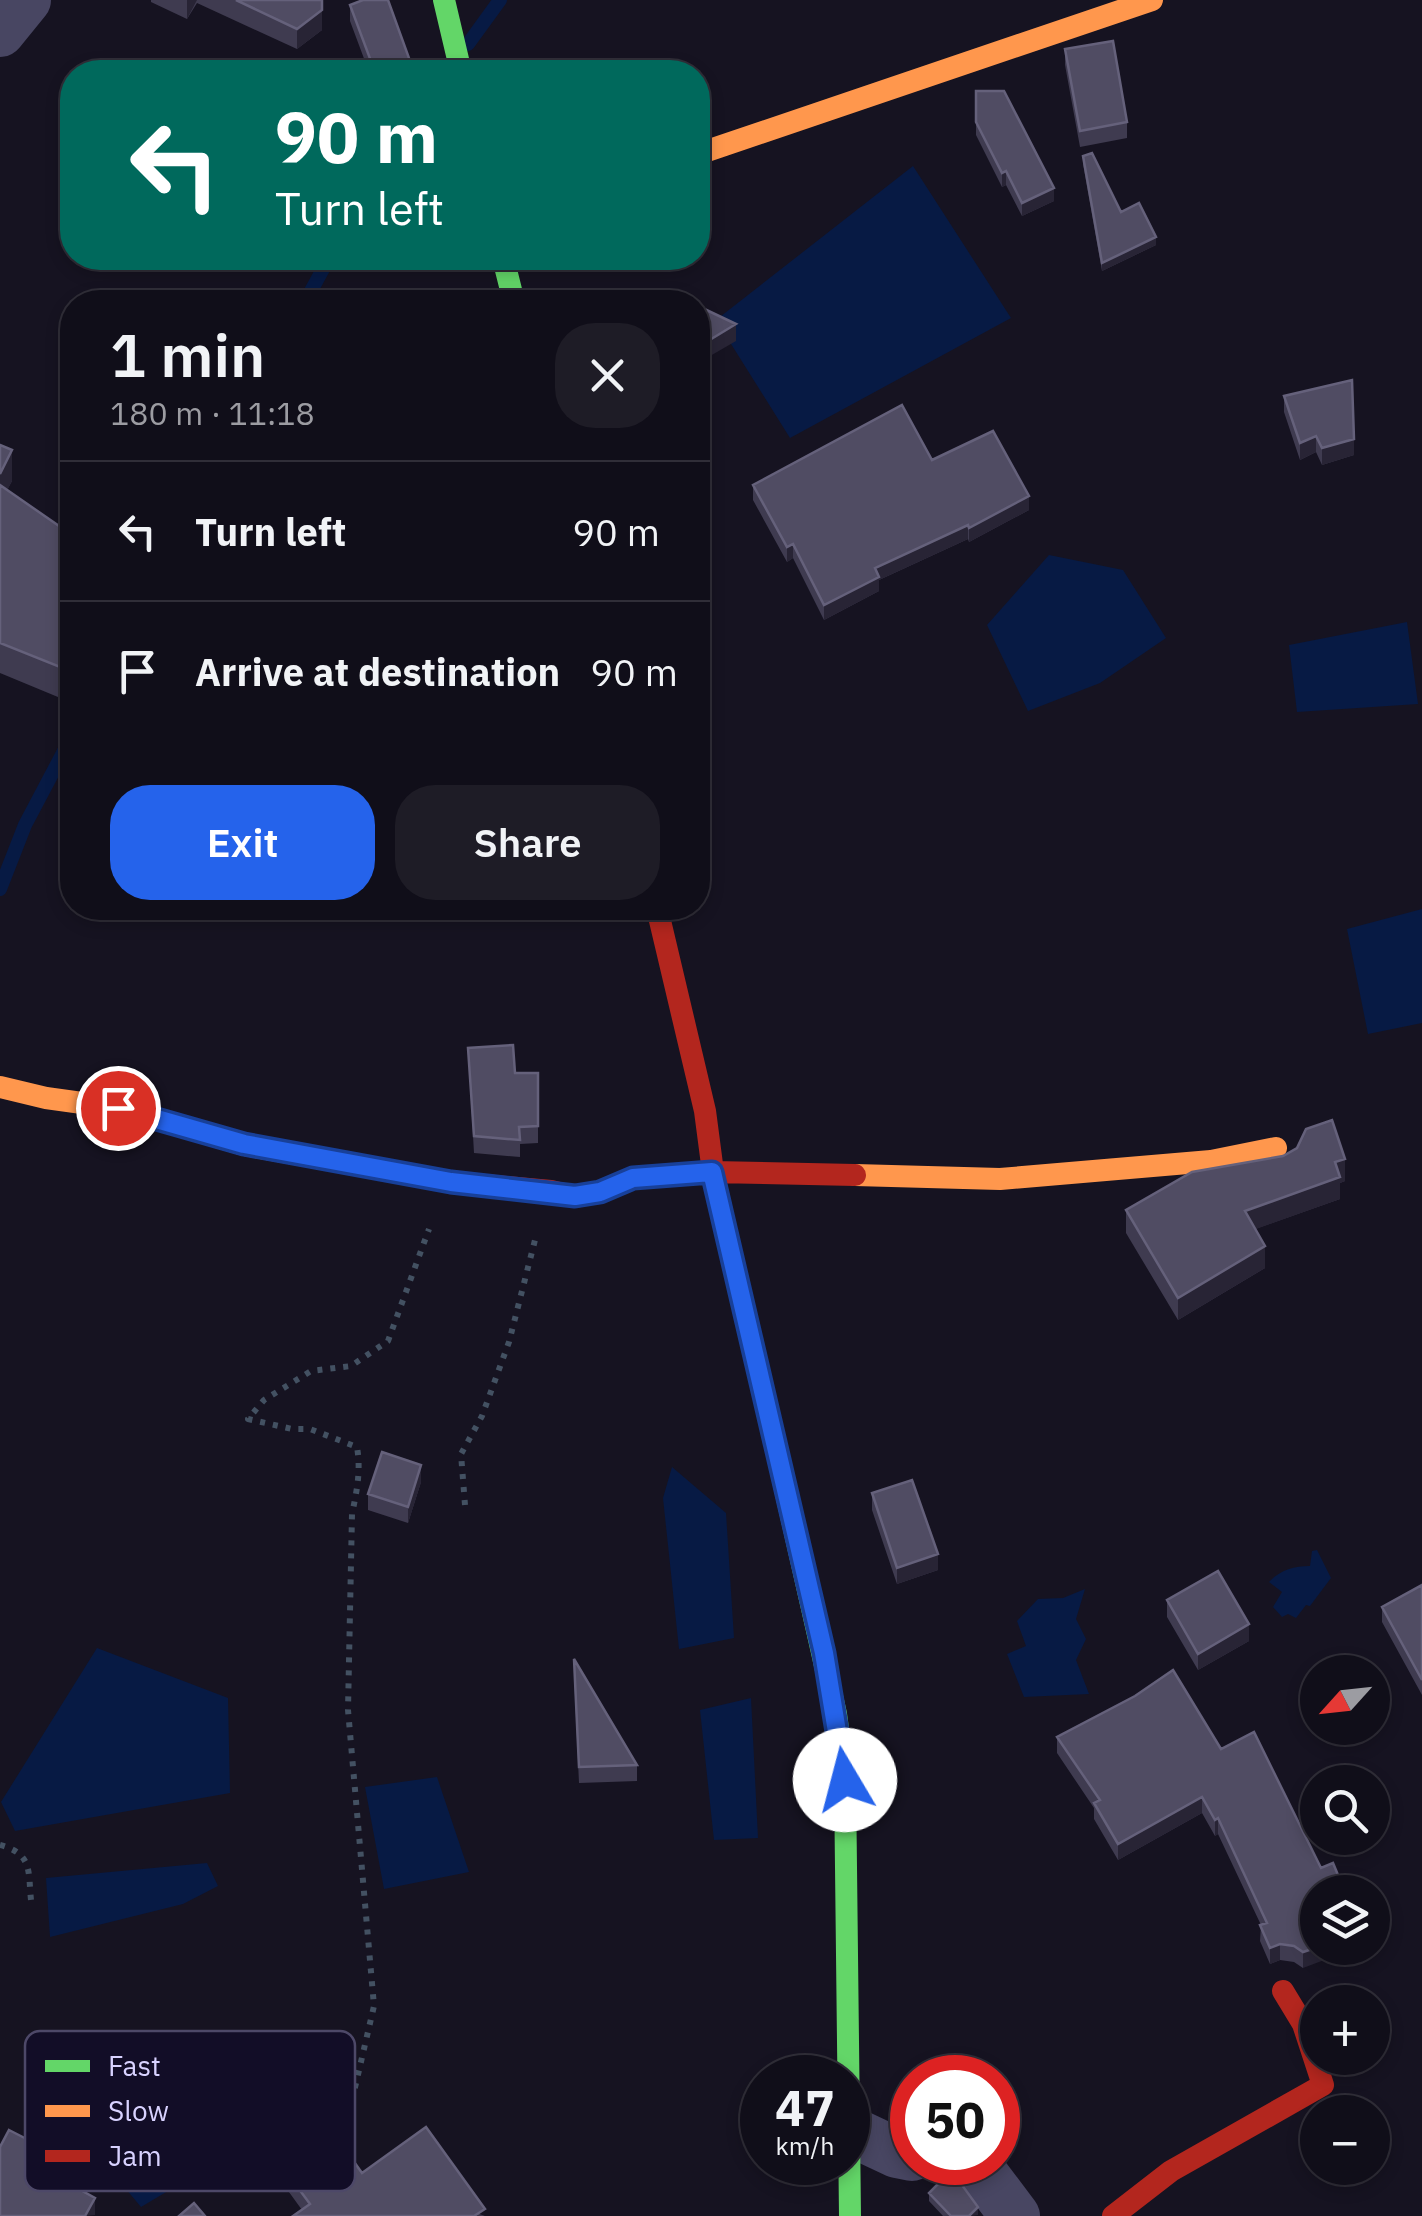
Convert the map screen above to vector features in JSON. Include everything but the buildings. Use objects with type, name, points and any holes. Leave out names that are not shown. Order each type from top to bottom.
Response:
[{"type":"street","points":[[0,32],[26,0]]},
{"type":"street","points":[[444,0],[457,60]]},
{"type":"street","points":[[710,150],[1152,0]]},
{"type":"street","points":[[660,920],[705,1111],[712,1172],[836,1714],[845,1780],[847,2055]]},
{"type":"street","points":[[0,1087],[118,1108],[244,1144],[451,1182],[575,1196],[600,1192],[633,1178],[712,1172],[1000,1179],[1211,1161],[1276,1148]]},
{"type":"street","points":[[1113,2216],[1171,2172],[1323,2085],[1313,2044],[1298,2010],[1282,1991]]},
{"type":"street","points":[[849,2185],[850,2216]]},
{"type":"street","points":[[991,2185],[1014,2216]]},
{"type":"path","points":[[355,2087],[374,2006],[348,1710],[352,1514],[360,1483],[357,1447],[310,1429],[248,1419],[264,1400],[310,1371],[351,1366],[388,1341],[436,1207],[451,1182]]},
{"type":"path","points":[[465,1505],[462,1454],[482,1416],[509,1342],[551,1191]]},
{"type":"path","points":[[0,1845],[17,1850],[28,1865],[30,1900]]},
{"type":"water","points":[[913,166],[1011,318],[790,438],[716,320]]},
{"type":"water","points":[[1049,555],[1123,570],[1166,638],[1100,683],[1028,711],[987,625]]},
{"type":"water","points":[[1407,622],[1418,704],[1297,712],[1289,645]]},
{"type":"water","points":[[1422,909],[1422,1023],[1368,1034],[1347,929]]},
{"type":"water","points":[[672,1467],[726,1513],[734,1638],[679,1649],[663,1498]]},
{"type":"water","points":[[1317,1550],[1331,1578],[1296,1618],[1288,1614],[1282,1617],[1273,1607],[1282,1592],[1269,1582],[1288,1570],[1310,1566],[1312,1551]]},
{"type":"water","points":[[1085,1589],[1076,1619],[1086,1639],[1076,1660],[1089,1694],[1024,1697],[1007,1654],[1026,1646],[1017,1621],[1038,1599],[1063,1598]]},
{"type":"water","points":[[97,1648],[228,1698],[230,1793],[15,1831],[1,1802]]},
{"type":"water","points":[[751,1698],[758,1838],[714,1840],[700,1710]]},
{"type":"water","points":[[437,1777],[469,1872],[384,1889],[365,1787]]},
{"type":"water","points":[[207,1863],[218,1886],[183,1904],[50,1937],[46,1878]]},
{"type":"water","points":[[128,2191],[168,2191],[141,2207]]},
{"type":"waterway","points":[[468,44],[500,0]]},
{"type":"waterway","points":[[312,290],[322,270]]},
{"type":"waterway","points":[[0,889],[25,825],[60,759]]},
{"type":"traffic: fast","points":[[444,0],[458,60]]},
{"type":"traffic: fast","points":[[506,270],[511,290]]},
{"type":"traffic: fast","points":[[753,1348],[836,1714],[845,1780],[850,2216]]},
{"type":"traffic: slow","points":[[710,150],[1152,0]]},
{"type":"traffic: slow","points":[[0,1087],[118,1108],[244,1145],[396,1172]]},
{"type":"traffic: slow","points":[[855,1175],[1000,1179],[1211,1161],[1276,1148]]},
{"type":"traffic: jam","points":[[660,920],[705,1111],[713,1172],[753,1348]]},
{"type":"traffic: jam","points":[[396,1172],[575,1197],[600,1192],[633,1178],[713,1172],[855,1175]]},
{"type":"traffic: jam","points":[[1113,2216],[1171,2171],[1323,2085],[1303,2024],[1283,1991]]},
{"type":"route","points":[[118,1108],[244,1144],[451,1182],[575,1196],[600,1192],[633,1178],[712,1172],[824,1653],[845,1780]]}]
